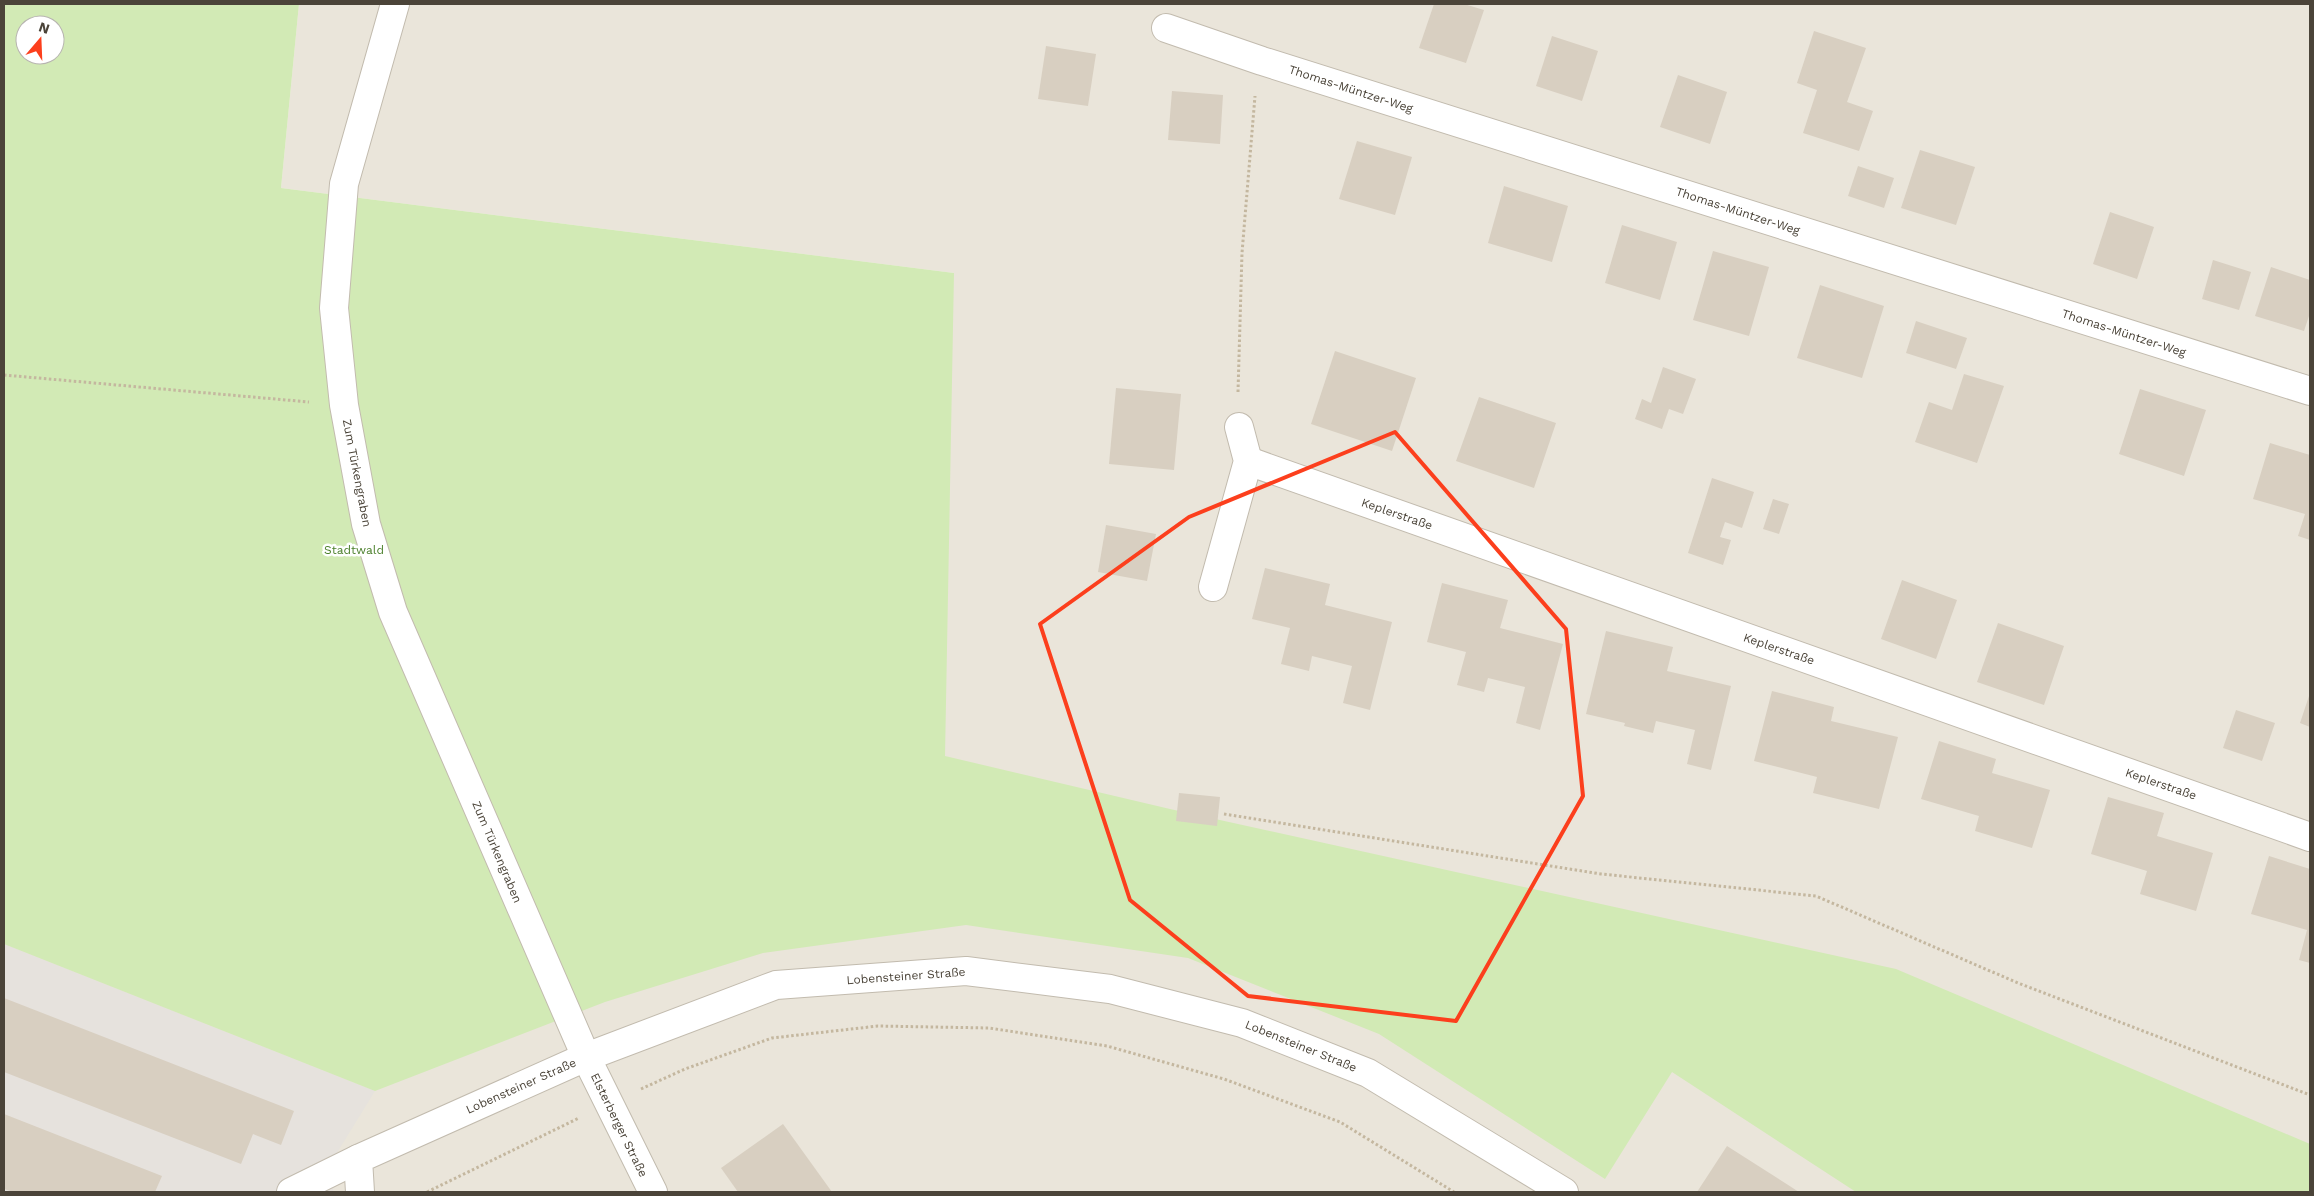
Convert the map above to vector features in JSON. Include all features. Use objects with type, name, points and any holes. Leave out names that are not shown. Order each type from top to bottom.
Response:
[{"type":"street","name":"Zum Türkengraben","points":[[395,4],[344,184],[334,308],[344,405],[366,524],[393,612],[586,1058]]},
{"type":"street","name":"Thomas-Müntzer-Weg","points":[[1166,28],[1262,61],[2310,391]]},
{"type":"street","points":[[1213,586],[1248,461],[1239,428]]},
{"type":"street","name":"Keplerstraße","points":[[1248,461],[2310,837]]},
{"type":"street","name":"Lobensteiner Straße","points":[[291,1192],[358,1159],[586,1058],[776,985],[966,971],[1110,989],[1242,1022],[1368,1073],[1564,1192]]},
{"type":"street","name":"Elsterberger Straße","points":[[586,1058],[653,1192]]},
{"type":"street","points":[[358,1159],[360,1192]]},
{"type":"path","points":[[1238,400],[1242,253],[1255,96]]},
{"type":"path","points":[[4,376],[344,405]]},
{"type":"path","points":[[1224,814],[1601,874],[1816,896],[2018,983],[2310,1095]]},
{"type":"path","points":[[427,1192],[608,1104],[685,1069],[772,1038],[878,1026],[989,1028],[1107,1046],[1224,1079],[1340,1122],[1454,1192]]},
{"type":"highlighted area","points":[[1395,432],[1566,629],[1583,796],[1456,1021],[1248,996],[1130,900],[1040,624],[1189,517]]},
{"type":"shaded area","points":[[299,4],[2310,4],[2310,1192],[4,1192],[4,926],[954,273],[281,188]]},
{"type":"shaded area","points":[[4,944],[375,1091],[335,1156],[333,1192],[4,1192]]},
{"type":"green space","name":"Stadtwald","points":[[4,4],[299,4],[281,188],[954,273],[945,756],[1170,809],[1896,969],[2310,1144],[2310,1192],[1856,1192],[1672,1072],[1605,1179],[1379,1034],[1188,958],[966,925],[763,953],[605,1002],[375,1091],[4,944]]},
{"type":"building","points":[[1434,4],[1464,4],[1484,10],[1466,63],[1419,48]]},
{"type":"building","points":[[1814,31],[1866,48],[1847,102],[1873,111],[1859,151],[1803,133],[1817,90],[1797,83]]},
{"type":"building","points":[[1552,36],[1598,51],[1582,101],[1536,86]]},
{"type":"building","points":[[1046,46],[1096,54],[1088,106],[1038,99]]},
{"type":"building","points":[[1678,75],[1727,92],[1710,144],[1660,127]]},
{"type":"building","points":[[1172,91],[1223,95],[1220,144],[1168,140]]},
{"type":"building","points":[[1357,141],[1412,157],[1395,215],[1339,199]]},
{"type":"building","points":[[1920,150],[1975,167],[1956,225],[1901,208]]},
{"type":"building","points":[[1858,166],[1894,178],[1884,208],[1848,196]]},
{"type":"building","points":[[1504,186],[1568,206],[1552,262],[1488,243]]},
{"type":"building","points":[[2110,212],[2154,227],[2137,279],[2093,264]]},
{"type":"building","points":[[1622,225],[1677,242],[1660,300],[1605,283]]},
{"type":"building","points":[[1713,251],[1769,267],[1749,336],[1693,320]]},
{"type":"building","points":[[2213,260],[2251,272],[2239,310],[2202,299]]},
{"type":"building","points":[[2271,267],[2310,280],[2310,313],[2304,331],[2255,316]]},
{"type":"building","points":[[1820,285],[1884,306],[1862,378],[1797,358]]},
{"type":"building","points":[[1916,321],[1967,338],[1956,369],[1906,353]]},
{"type":"building","points":[[1335,351],[1416,378],[1392,451],[1311,424]]},
{"type":"building","points":[[1663,367],[1696,379],[1683,414],[1669,409],[1662,429],[1635,419],[1642,399],[1651,403]]},
{"type":"building","points":[[1964,374],[2004,386],[1977,463],[1915,442],[1929,402],[1952,410]]},
{"type":"building","points":[[1116,388],[1181,394],[1174,470],[1109,464]]},
{"type":"building","points":[[2140,389],[2206,410],[2184,476],[2119,454]]},
{"type":"building","points":[[1479,397],[1556,423],[1534,488],[1456,461]]},
{"type":"building","points":[[2270,443],[2310,455],[2310,540],[2298,536],[2305,514],[2253,499]]},
{"type":"building","points":[[1712,478],[1754,492],[1742,528],[1725,522],[1720,537],[1731,540],[1723,565],[1688,553]]},
{"type":"building","points":[[1773,499],[1789,504],[1779,534],[1763,529]]},
{"type":"building","points":[[1106,525],[1156,534],[1147,581],[1098,572]]},
{"type":"building","points":[[1265,568],[1330,584],[1325,605],[1392,622],[1370,710],[1343,703],[1352,666],[1312,656],[1309,671],[1281,664],[1290,628],[1252,619]]},
{"type":"building","points":[[1902,580],[1957,600],[1936,659],[1881,639]]},
{"type":"building","points":[[1442,583],[1508,600],[1500,628],[1563,644],[1540,730],[1516,723],[1525,687],[1488,678],[1484,692],[1457,685],[1466,652],[1427,642]]},
{"type":"building","points":[[1998,623],[2064,646],[2044,705],[1977,682]]},
{"type":"building","points":[[1606,631],[1673,647],[1667,671],[1731,686],[1711,770],[1687,764],[1695,730],[1656,721],[1653,733],[1624,726],[1625,723],[1586,714]]},
{"type":"building","points":[[1772,691],[1834,707],[1831,721],[1898,737],[1879,809],[1813,793],[1817,777],[1754,761]]},
{"type":"building","points":[[2310,693],[2310,727],[2300,723]]},
{"type":"building","points":[[2236,710],[2275,723],[2262,761],[2223,748]]},
{"type":"building","points":[[1939,741],[1996,759],[1992,773],[2050,790],[2032,848],[1975,831],[1979,816],[1921,799]]},
{"type":"building","points":[[1179,793],[1220,797],[1217,826],[1176,821]]},
{"type":"building","points":[[2108,797],[2164,813],[2157,836],[2213,853],[2196,911],[2140,894],[2147,871],[2091,854]]},
{"type":"building","points":[[2269,856],[2310,869],[2310,963],[2299,960],[2307,930],[2251,914]]},
{"type":"building","points":[[4,998],[294,1111],[281,1145],[253,1134],[241,1164],[4,1072]]},
{"type":"building","points":[[4,1114],[162,1176],[155,1192],[13,1192],[4,1189]]},
{"type":"building","points":[[783,1124],[832,1192],[738,1192],[721,1168]]},
{"type":"building","points":[[1727,1146],[1799,1192],[1697,1192]]}]
